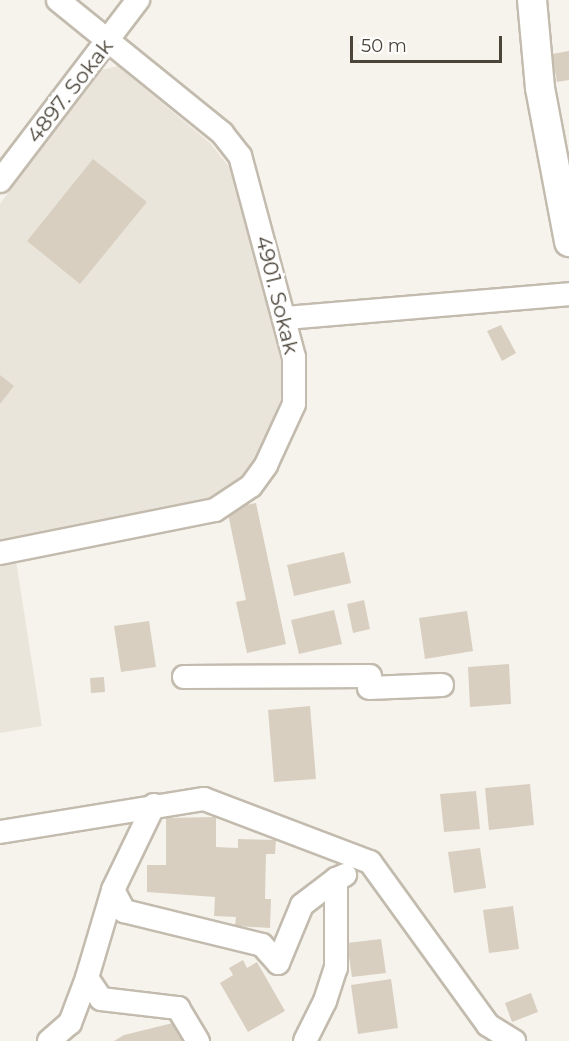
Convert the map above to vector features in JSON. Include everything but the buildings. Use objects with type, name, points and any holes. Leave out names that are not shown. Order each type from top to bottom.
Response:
[{"type":"street","name":"4901. Sokak","points":[[6,552],[197,516],[242,494],[266,465],[294,404],[294,357],[240,156],[222,133],[110,39],[58,0]]},
{"type":"street","name":"4897. Sokak","points":[[0,181],[138,0]]},
{"type":"street","points":[[532,0],[540,88],[569,242]]},
{"type":"street","points":[[285,318],[569,294]]},
{"type":"street","points":[[184,677],[442,685]]},
{"type":"street","points":[[0,832],[154,805],[204,799],[370,862],[488,1026],[514,1041]]},
{"type":"street","points":[[49,1041],[70,1023],[87,978],[113,890],[154,805]]},
{"type":"street","points":[[113,890],[124,911],[262,945],[278,963],[302,905],[336,879],[370,862]]},
{"type":"street","points":[[305,1041],[325,1001],[336,968],[336,879]]},
{"type":"street","points":[[87,978],[101,999],[178,1008],[198,1041]]},
{"type":"shaded area","points":[[118,66],[210,143],[231,169],[284,355],[286,385],[250,477],[221,500],[0,541],[0,204],[97,71]]},
{"type":"shaded area","points":[[16,561],[42,726],[0,733],[0,563]]}]
